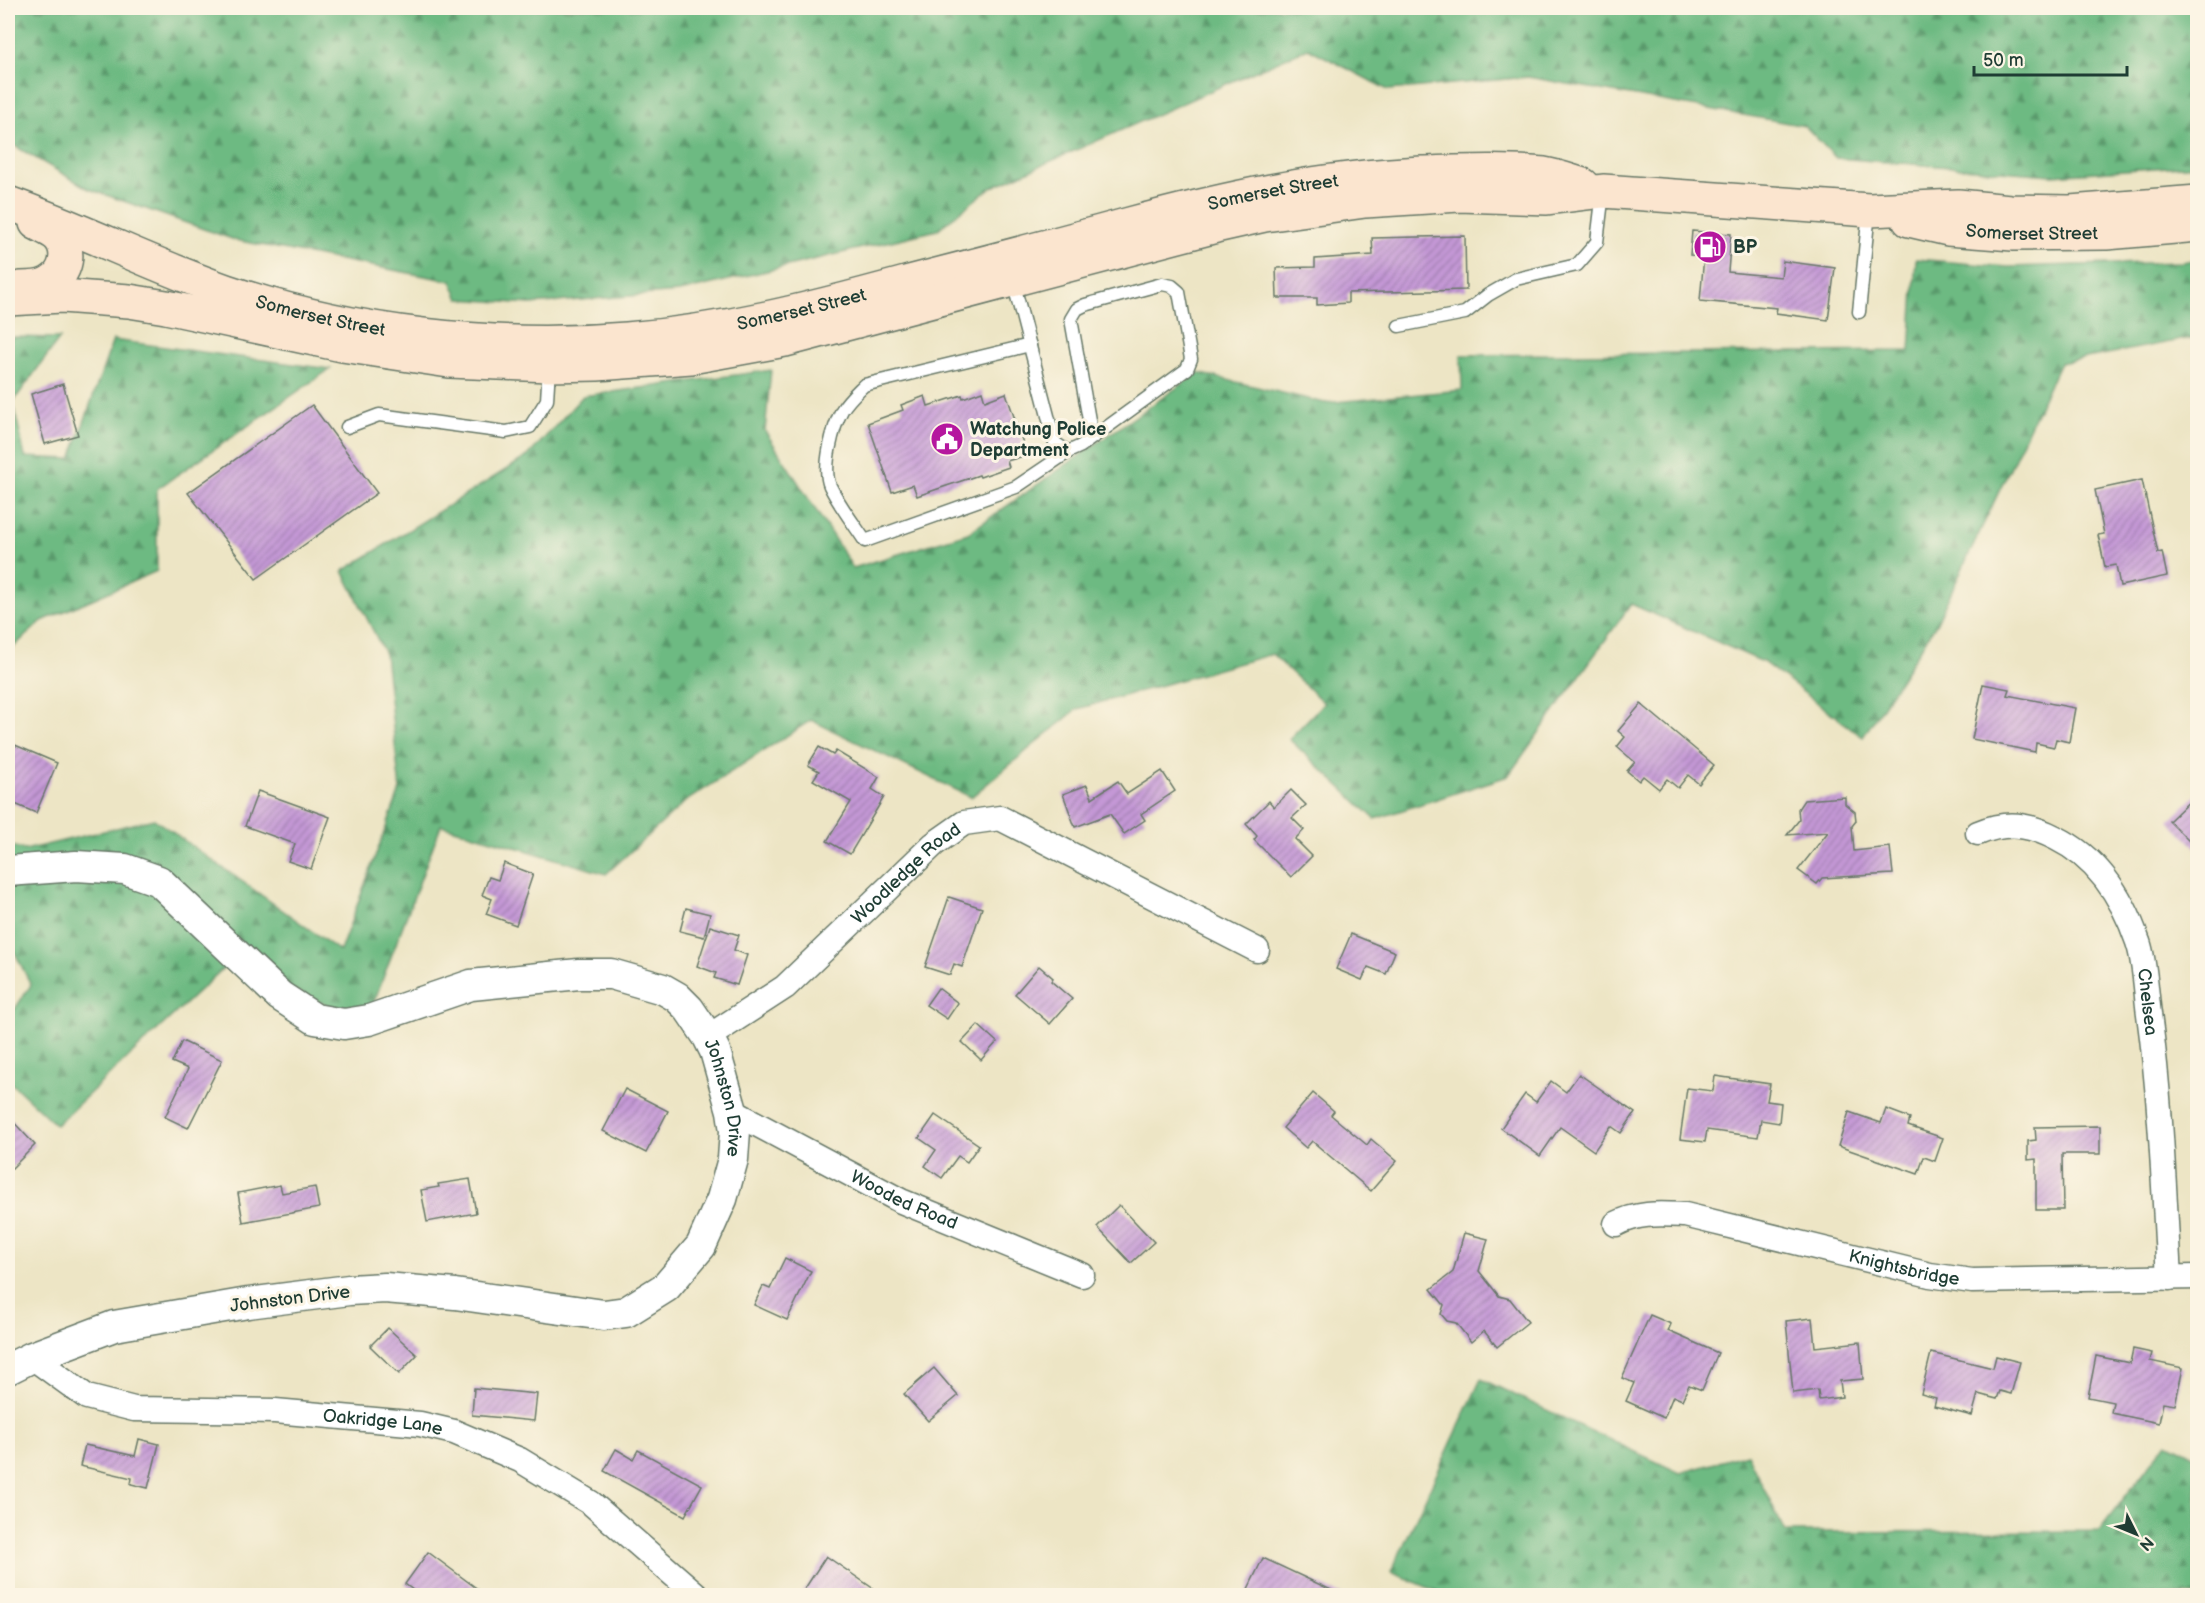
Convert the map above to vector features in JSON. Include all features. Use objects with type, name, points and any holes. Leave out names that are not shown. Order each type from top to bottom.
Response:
[{"type":"main road","name":"Somerset Street","points":[[8,299],[62,296],[117,300],[166,307],[330,343],[449,361],[549,354],[625,339],[722,328],[1265,215],[1313,207],[1416,197],[1459,195],[1547,198],[1603,191],[1869,210],[1958,206],[2010,211],[2070,212],[2198,202]]},
{"type":"main road","name":"Somerset Street","points":[[8,203],[177,272],[277,306],[364,326],[549,354]]},
{"type":"main road","points":[[8,208],[58,236],[66,251],[66,262],[57,278],[48,284],[8,290]]},
{"type":"main road","name":"Somerset Street","points":[[1869,210],[1948,229],[2001,233],[2106,233],[2198,225]]},
{"type":"street","name":"Woodledge Road","points":[[708,1037],[785,987],[934,844],[964,823],[1000,818],[1257,950]]},
{"type":"street","name":"Chelsea","points":[[1978,833],[1994,827],[2037,828],[2072,846],[2100,870],[2114,889],[2139,944],[2158,1079],[2169,1278]]},
{"type":"street","name":"Johnston Drive","points":[[8,871],[76,866],[120,868],[159,881],[280,996],[315,1019],[344,1024],[369,1020],[471,985],[579,974],[611,974],[663,989],[677,997],[689,1009],[708,1037],[715,1051],[735,1131],[733,1159],[722,1199],[701,1246],[666,1287],[626,1312],[604,1315],[455,1294],[385,1288],[349,1290],[248,1303],[114,1326],[20,1363]]},
{"type":"street","name":"Wooded Road","points":[[732,1112],[901,1201],[1082,1275]]},
{"type":"street","name":"Knightsbridge","points":[[1616,1224],[1647,1213],[1685,1215],[1929,1275],[1972,1281],[2198,1277]]},
{"type":"street","name":"Oakridge Lane","points":[[20,1363],[87,1397],[134,1409],[275,1411],[420,1424],[454,1432],[520,1460],[591,1503],[698,1596]]},
{"type":"lane","points":[[1399,326],[1465,313],[1488,295],[1516,279],[1577,265],[1597,242],[1603,191]]},
{"type":"lane","points":[[1859,312],[1869,210]]},
{"type":"lane","points":[[1010,268],[1055,443],[1068,452]]},
{"type":"lane","points":[[1030,345],[864,385],[849,398],[832,436],[828,459],[829,484],[865,541],[1016,488],[1068,452],[1082,446],[1187,369],[1191,359],[1179,292],[1172,286],[1162,284],[1085,304],[1077,309],[1071,319],[1092,437]]},
{"type":"lane","points":[[347,427],[379,415],[506,432],[530,427],[547,400],[549,354]]},
{"type":"green space","points":[[8,8],[2197,8],[2197,165],[2052,175],[1836,158],[1805,126],[1528,77],[1388,90],[1308,48],[990,188],[937,230],[679,292],[531,304],[459,299],[451,281],[235,240],[89,189],[8,142]]},
{"type":"green space","points":[[1916,259],[2008,267],[2183,262],[2197,259],[2197,337],[2060,363],[1936,624],[1863,737],[1763,662],[1631,604],[1508,776],[1375,819],[1289,739],[1324,703],[1272,654],[1077,709],[971,797],[811,720],[686,801],[606,874],[441,825],[366,1023],[231,961],[56,1125],[8,1080],[8,1019],[31,985],[8,939],[8,845],[25,850],[154,819],[340,951],[400,790],[385,654],[343,571],[528,456],[583,396],[771,370],[765,431],[853,568],[968,533],[1198,373],[1325,403],[1462,390],[1461,355],[1910,351]]},
{"type":"green space","points":[[8,337],[60,338],[13,402],[25,457],[71,459],[113,340],[330,369],[157,489],[157,571],[42,621],[8,652]]},
{"type":"green space","points":[[1481,1379],[1680,1473],[1747,1454],[1785,1532],[2099,1531],[2167,1442],[2197,1457],[2197,1595],[1446,1595],[1391,1572]]},
{"type":"building","points":[[1692,231],[1731,234],[1728,272],[1781,277],[1783,261],[1835,268],[1828,320],[1776,313],[1777,308],[1700,301],[1704,256],[1690,255]]},
{"type":"building","points":[[1465,236],[1466,290],[1348,293],[1348,303],[1317,305],[1317,298],[1277,298],[1276,268],[1315,267],[1315,259],[1373,255],[1372,238]]},
{"type":"building","points":[[63,384],[78,435],[45,444],[31,394]]},
{"type":"building","name":"Watchung Police Department","points":[[982,391],[985,401],[1006,393],[1027,455],[1007,461],[1009,467],[917,496],[913,485],[892,492],[868,423],[903,410],[901,405],[925,396],[928,406]]},
{"type":"building","points":[[312,405],[377,493],[256,579],[188,493]]},
{"type":"building","points":[[2142,480],[2158,553],[2162,552],[2167,576],[2120,586],[2116,565],[2105,567],[2098,535],[2104,534],[2095,490]]},
{"type":"building","points":[[1983,684],[2009,689],[2007,695],[2075,708],[2069,742],[2056,739],[2054,747],[2036,743],[2035,752],[1972,739]]},
{"type":"building","points":[[1641,704],[1714,765],[1699,784],[1688,775],[1678,788],[1667,779],[1659,789],[1643,776],[1639,781],[1627,771],[1635,762],[1617,747],[1625,737],[1618,731]]},
{"type":"building","points":[[8,742],[57,763],[36,813],[8,801]]},
{"type":"building","points":[[819,747],[833,755],[836,751],[879,777],[872,789],[884,797],[850,854],[827,841],[851,802],[813,780],[819,771],[808,765]]},
{"type":"building","points":[[1162,771],[1175,791],[1141,814],[1145,820],[1124,834],[1110,814],[1075,827],[1063,794],[1087,785],[1092,798],[1118,781],[1127,794]]},
{"type":"building","points":[[1291,790],[1306,805],[1292,818],[1304,830],[1295,839],[1312,856],[1291,877],[1254,840],[1257,836],[1246,824],[1269,801],[1274,807]]},
{"type":"building","points":[[258,791],[330,817],[311,869],[288,861],[295,844],[245,826]]},
{"type":"building","points":[[2198,793],[2198,850],[2169,821]]},
{"type":"building","points":[[1845,797],[1845,804],[1855,812],[1856,821],[1852,826],[1854,851],[1890,847],[1893,874],[1822,878],[1817,884],[1798,870],[1828,832],[1787,835],[1799,820],[1798,809],[1804,800]]},
{"type":"building","points":[[504,863],[533,874],[516,925],[486,914],[492,899],[482,895],[489,877],[498,880]]},
{"type":"building","points":[[949,897],[982,908],[962,967],[954,964],[950,975],[925,967]]},
{"type":"building","points":[[686,908],[710,914],[704,937],[680,931]]},
{"type":"building","points":[[710,926],[739,935],[734,950],[747,955],[737,985],[714,978],[716,973],[697,966]]},
{"type":"building","points":[[1351,934],[1395,952],[1386,974],[1368,967],[1362,980],[1336,969]]},
{"type":"building","points":[[1039,966],[1053,978],[1051,981],[1072,999],[1050,1024],[1015,994]]},
{"type":"building","points":[[938,988],[958,1003],[947,1019],[926,1005]]},
{"type":"building","points":[[978,1025],[997,1042],[981,1060],[962,1042]]},
{"type":"building","points":[[182,1041],[222,1060],[188,1128],[165,1117],[188,1069],[172,1062]]},
{"type":"building","points":[[1579,1074],[1635,1113],[1621,1133],[1611,1126],[1594,1151],[1560,1127],[1540,1156],[1501,1128],[1525,1094],[1536,1102],[1551,1081],[1566,1092]]},
{"type":"building","points":[[1715,1076],[1770,1084],[1767,1101],[1781,1103],[1779,1123],[1761,1120],[1758,1137],[1707,1130],[1705,1142],[1680,1139],[1687,1088],[1713,1091]]},
{"type":"building","points":[[625,1089],[668,1111],[646,1153],[603,1131]]},
{"type":"building","points":[[1313,1093],[1334,1111],[1331,1115],[1367,1145],[1371,1139],[1397,1161],[1371,1191],[1312,1141],[1306,1148],[1283,1128]]},
{"type":"building","points":[[1886,1109],[1910,1118],[1908,1126],[1943,1138],[1935,1161],[1924,1157],[1918,1174],[1838,1146],[1849,1112],[1881,1123]]},
{"type":"building","points":[[935,1115],[979,1145],[967,1162],[958,1156],[942,1178],[925,1166],[936,1150],[919,1138]]},
{"type":"building","points":[[8,1116],[35,1145],[8,1172]]},
{"type":"building","points":[[2100,1126],[2100,1154],[2062,1154],[2063,1210],[2036,1210],[2036,1159],[2028,1160],[2028,1141],[2036,1140],[2035,1127]]},
{"type":"building","points":[[470,1179],[476,1213],[427,1222],[421,1190],[439,1187],[438,1184]]},
{"type":"building","points":[[280,1185],[282,1193],[315,1187],[319,1208],[243,1222],[238,1193]]},
{"type":"building","points":[[1119,1205],[1154,1242],[1131,1263],[1097,1227]]},
{"type":"building","points":[[1464,1233],[1488,1239],[1479,1271],[1499,1296],[1510,1299],[1528,1322],[1497,1347],[1484,1331],[1471,1342],[1456,1323],[1447,1321],[1441,1314],[1444,1305],[1431,1289],[1453,1272]]},
{"type":"building","points":[[785,1258],[811,1271],[787,1320],[754,1305],[763,1286],[770,1289]]},
{"type":"building","points":[[1650,1315],[1671,1324],[1668,1331],[1718,1353],[1702,1390],[1689,1385],[1682,1400],[1673,1396],[1664,1418],[1626,1401],[1634,1383],[1622,1378]]},
{"type":"building","points":[[1812,1318],[1815,1347],[1860,1342],[1863,1379],[1840,1381],[1842,1397],[1819,1400],[1818,1390],[1793,1393],[1786,1321]]},
{"type":"building","points":[[388,1328],[417,1355],[399,1374],[370,1346]]},
{"type":"building","points":[[2133,1349],[2152,1353],[2150,1361],[2183,1368],[2175,1405],[2163,1403],[2159,1423],[2111,1413],[2113,1402],[2088,1397],[2096,1356],[2130,1363]]},
{"type":"building","points":[[1931,1353],[1993,1368],[1996,1356],[2020,1362],[2011,1394],[2000,1391],[1997,1399],[1978,1394],[1972,1416],[1934,1406],[1936,1398],[1921,1394]]},
{"type":"building","points":[[934,1368],[958,1396],[928,1421],[904,1394]]},
{"type":"building","points":[[474,1388],[537,1394],[534,1421],[472,1415]]},
{"type":"building","points":[[139,1439],[159,1444],[148,1488],[131,1484],[132,1478],[80,1466],[85,1445],[135,1456]]},
{"type":"building","points":[[616,1449],[633,1459],[638,1450],[702,1485],[685,1516],[604,1471]]},
{"type":"building","points":[[428,1552],[487,1596],[421,1596],[405,1584]]},
{"type":"building","points":[[826,1556],[884,1596],[800,1596]]},
{"type":"building","points":[[1263,1558],[1344,1596],[1257,1596],[1247,1591]]},
{"type":"place","name":"BP","points":[[1710,247]]},
{"type":"place","name":"Watchung Police Department","points":[[947,439]]}]
